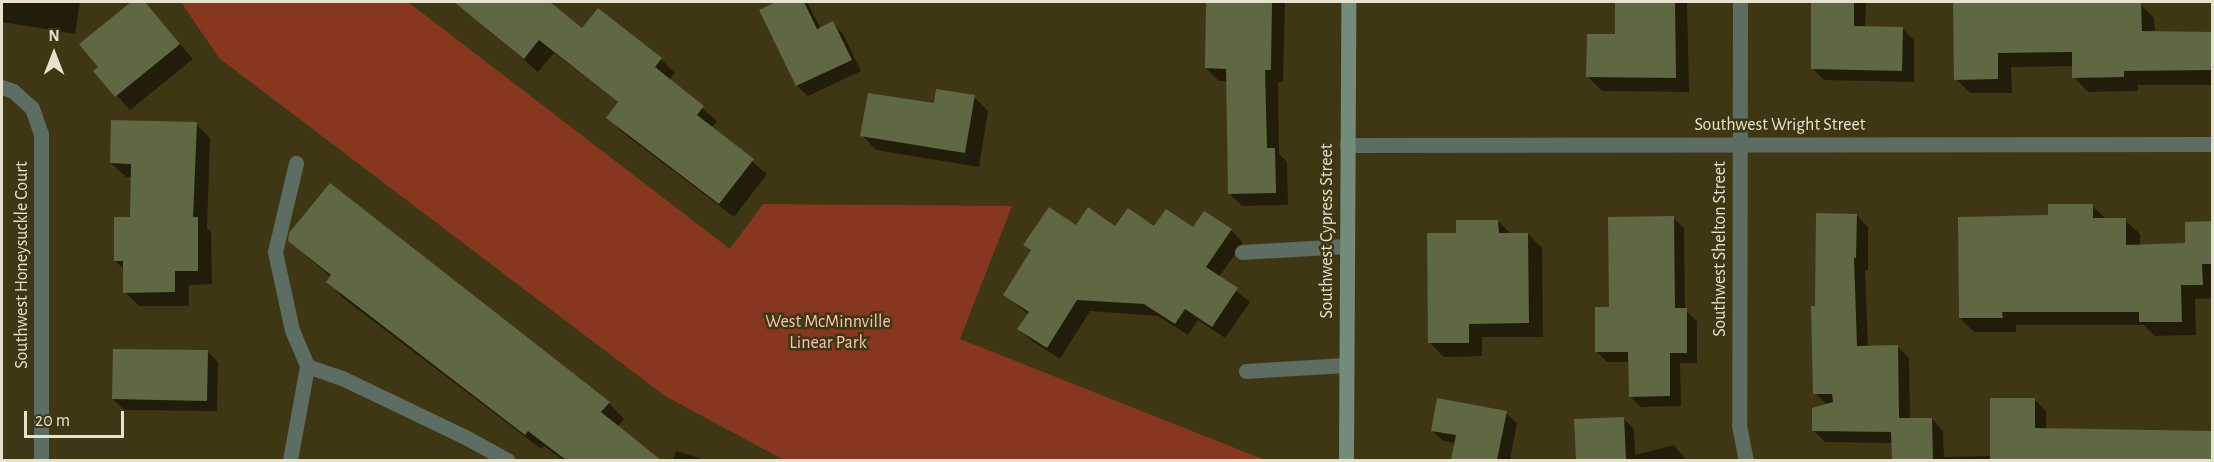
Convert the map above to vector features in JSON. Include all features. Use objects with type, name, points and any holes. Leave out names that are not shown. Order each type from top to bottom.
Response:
[{"type":"main road","name":"Southwest Cypress Street","points":[[1346,460],[1348,2]]},
{"type":"street","name":"Southwest Shelton Street","points":[[1740,2],[1739,425],[1746,460]]},
{"type":"street","name":"Southwest Honeysuckle Court","points":[[2,87],[13,91],[32,108],[41,134],[41,460]]},
{"type":"street","name":"Southwest Wright Street","points":[[1347,145],[2212,144]]},
{"type":"street","points":[[290,460],[307,366],[292,330],[275,252],[296,163]]},
{"type":"street","points":[[1242,252],[1346,246]]},
{"type":"street","points":[[1246,371],[1346,365]]},
{"type":"street","points":[[307,366],[352,382],[507,460]]},
{"type":"green space","name":"West McMinnville Linear Park","points":[[181,2],[408,2],[730,249],[763,204],[1012,206],[960,339],[1265,460],[784,460],[665,396],[219,58]]},
{"type":"building","points":[[131,2],[145,2],[180,44],[115,97],[93,71],[98,67],[79,44]]},
{"type":"building","points":[[454,2],[550,2],[582,28],[598,8],[662,58],[655,67],[704,106],[697,115],[754,159],[719,204],[606,118],[618,102],[539,40],[524,59]]},
{"type":"building","points":[[776,2],[804,2],[817,29],[833,21],[852,60],[796,86],[759,10]]},
{"type":"building","points":[[1206,2],[1272,2],[1271,70],[1265,70],[1267,148],[1275,148],[1276,193],[1228,194],[1226,69],[1205,68]]},
{"type":"building","points":[[1615,2],[1675,2],[1676,78],[1586,77],[1587,34],[1615,34]]},
{"type":"building","points":[[1811,2],[1854,2],[1854,26],[1903,27],[1902,71],[1811,69]]},
{"type":"building","points":[[1953,2],[2141,3],[2142,31],[2212,32],[2212,70],[2124,71],[2124,77],[2072,78],[2072,52],[1998,53],[1998,79],[1954,80]]},
{"type":"building","points":[[936,89],[975,95],[965,153],[860,136],[868,93],[934,103]]},
{"type":"building","points":[[111,120],[197,122],[193,217],[198,217],[198,271],[175,271],[175,292],[123,293],[123,261],[114,261],[114,217],[130,217],[131,164],[110,163]]},
{"type":"building","points":[[330,183],[610,402],[601,412],[661,460],[566,460],[528,431],[525,435],[326,282],[331,275],[288,241],[289,233]]},
{"type":"building","points":[[2048,204],[2093,204],[2093,218],[2126,218],[2126,245],[2185,243],[2185,222],[2212,221],[2212,264],[2202,264],[2203,285],[2181,285],[2182,322],[2139,322],[2139,312],[2002,312],[2003,318],[1959,318],[1958,217],[2048,215]]},
{"type":"building","points":[[1049,207],[1076,225],[1088,207],[1115,226],[1128,208],[1154,226],[1166,209],[1193,227],[1204,211],[1232,229],[1206,267],[1238,288],[1212,327],[1185,309],[1175,324],[1144,304],[1077,300],[1047,348],[1017,329],[1029,312],[1003,295],[1031,250],[1023,245]]},
{"type":"building","points":[[1816,213],[1857,214],[1856,258],[1854,258],[1857,346],[1898,345],[1899,418],[1932,418],[1933,460],[1892,460],[1891,432],[1812,431],[1812,408],[1833,402],[1832,394],[1813,394],[1811,306],[1815,306]]},
{"type":"building","points":[[1674,216],[1675,308],[1687,308],[1687,353],[1670,353],[1670,396],[1629,397],[1628,352],[1595,352],[1595,307],[1609,307],[1608,217]]},
{"type":"building","points":[[1456,220],[1498,220],[1499,233],[1528,233],[1529,323],[1469,324],[1469,343],[1428,343],[1427,233],[1456,233]]},
{"type":"building","points":[[113,349],[208,350],[207,401],[112,399]]},
{"type":"building","points":[[1437,398],[1507,411],[1497,460],[1451,460],[1456,435],[1431,431]]},
{"type":"building","points":[[1990,398],[2035,398],[2035,428],[2212,431],[2212,460],[1990,460]]},
{"type":"building","points":[[1624,417],[1626,460],[1576,460],[1574,419]]}]
